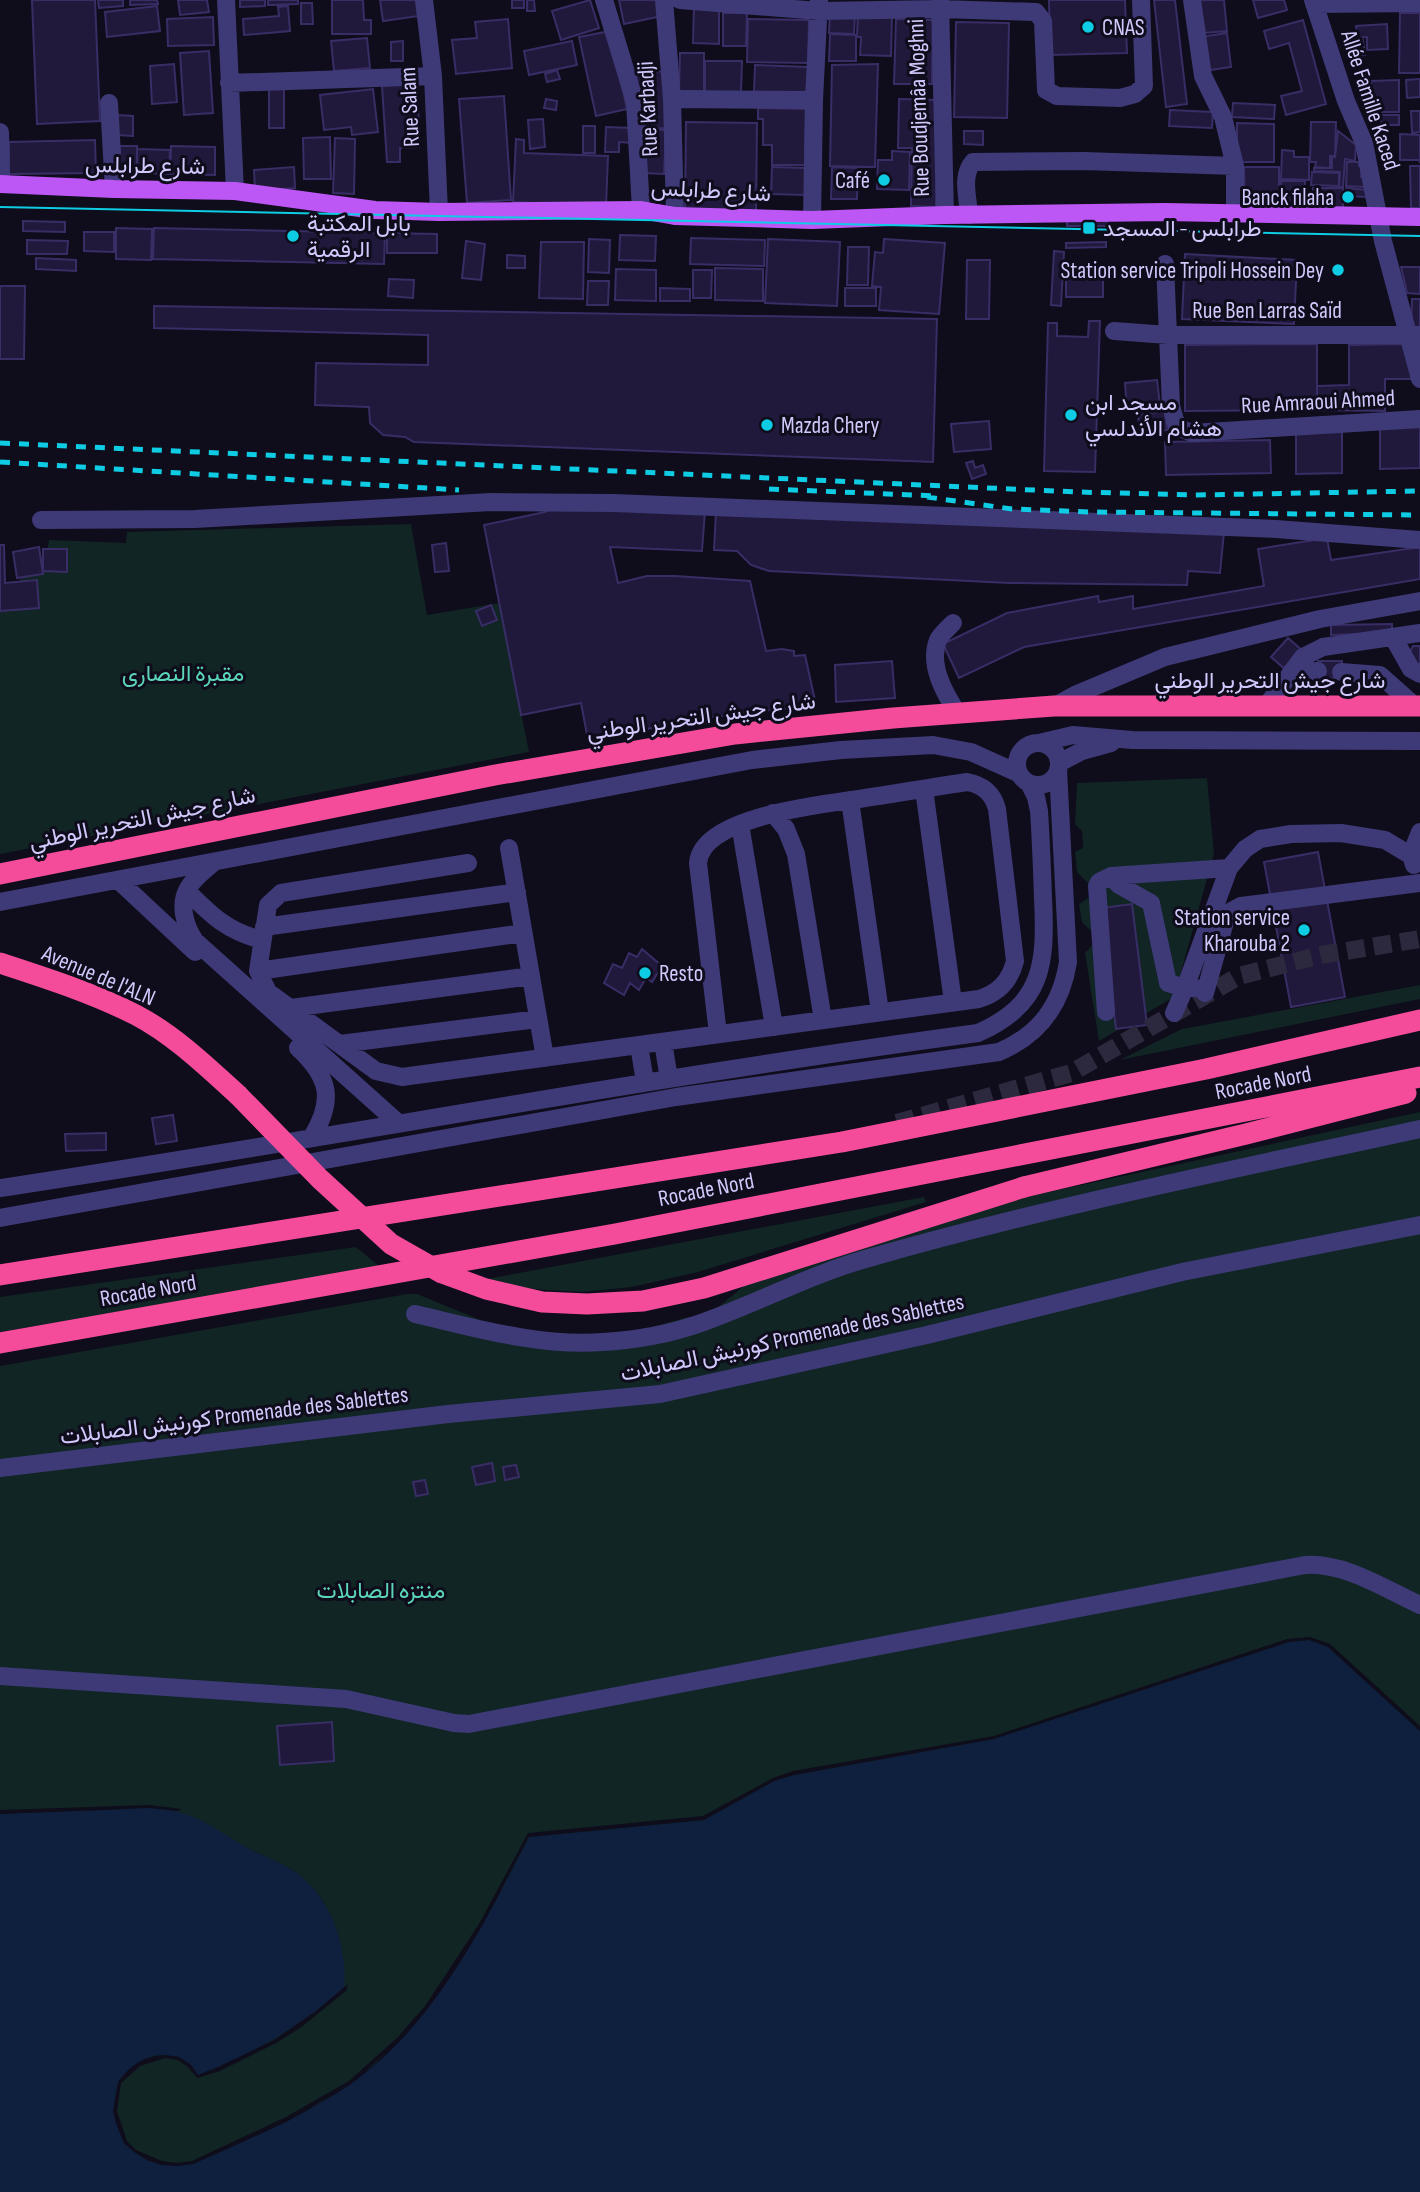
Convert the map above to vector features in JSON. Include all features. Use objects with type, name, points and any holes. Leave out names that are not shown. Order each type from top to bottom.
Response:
[{"type":"highway","name":"شارع جيش التحرير الوطني","points":[[0,874],[482,778],[710,738],[821,725],[1054,706],[1417,706]]},
{"type":"highway","name":"Avenue de l'ALN","points":[[0,963],[69,986],[137,1016],[191,1053],[391,1244],[453,1277],[486,1289],[542,1302],[587,1304],[643,1301],[704,1288],[1024,1186]]},
{"type":"highway","name":"Rocade Nord","points":[[0,1275],[842,1142],[1206,1069],[1420,1020]]},
{"type":"highway","name":"Rocade Nord","points":[[0,1343],[615,1234],[1420,1077]]},
{"type":"highway","name":"Rocade Nord","points":[[1024,1186],[1420,1090]]},
{"type":"main road","name":"شارع طرابلس","points":[[1,184],[235,191],[375,210],[439,212],[641,210],[675,216],[812,220],[945,215],[1235,212],[1420,217]]},
{"type":"street","points":[[226,0],[235,191]]},
{"type":"street","name":"Rue Salam","points":[[425,0],[433,76],[439,212]]},
{"type":"street","points":[[604,0],[635,102],[641,210]]},
{"type":"street","name":"Rue Karbadji","points":[[664,0],[672,99],[675,216]]},
{"type":"street","points":[[680,0],[819,5],[940,4],[1036,12],[1043,21],[1046,90],[1057,96],[1120,99],[1135,94],[1143,86],[1141,0]]},
{"type":"street","points":[[1192,0],[1203,76],[1223,117],[1235,166],[1235,212]]},
{"type":"street","points":[[1313,2],[1420,3]]},
{"type":"street","name":"Allée Famille Kaced","points":[[1313,2],[1346,101],[1364,143],[1383,241],[1414,335],[1420,379]]},
{"type":"street","name":"Rue Boudjemâa Moghni","points":[[940,4],[945,215]]},
{"type":"street","points":[[812,220],[819,5]]},
{"type":"street","points":[[229,83],[433,76]]},
{"type":"street","points":[[672,99],[814,100]]},
{"type":"street","points":[[108,103],[114,189]]},
{"type":"street","points":[[0,132],[1,184]]},
{"type":"street","points":[[969,215],[965,182],[968,168],[973,162],[1084,161],[1235,166]]},
{"type":"street","points":[[1165,264],[1168,334]]},
{"type":"street","name":"Rue Ben Larras Saïd","points":[[1114,331],[1168,334],[1414,335]]},
{"type":"street","name":"Rue Amraoui Ahmed","points":[[1168,334],[1171,405],[1177,427],[1192,433],[1420,419]]},
{"type":"street","points":[[41,520],[195,519],[491,502],[614,503],[1276,529],[1420,540]]},
{"type":"street","points":[[1054,706],[1165,657],[1320,619],[1420,601]]},
{"type":"street","points":[[953,622],[938,639],[936,667],[945,695],[958,714]]},
{"type":"street","points":[[1267,705],[1303,657],[1317,648],[1420,633]]},
{"type":"street","points":[[1393,637],[1411,669],[1420,674]]},
{"type":"street","points":[[1291,672],[1318,671]]},
{"type":"street","points":[[1341,672],[1380,675],[1417,706]]},
{"type":"street","points":[[0,1188],[225,1154],[397,1122],[795,1058],[978,1033],[1004,1020],[1030,992],[1037,978],[1044,951],[1039,811],[1036,797],[1016,766],[1025,746],[1073,736],[1132,740],[1420,741]]},
{"type":"street","points":[[0,902],[704,768],[796,755],[933,745],[971,752],[1024,778],[1047,783],[1056,775],[1058,766],[1094,747],[1132,740]]},
{"type":"street","points":[[0,1217],[676,1097],[982,1056],[1014,1046],[1047,1018],[1060,996],[1068,962],[1058,766],[1051,747],[1040,743]]},
{"type":"street","points":[[468,863],[281,892],[268,905],[258,971],[268,992],[376,1071],[402,1077],[979,999],[995,992],[1008,979],[1015,961],[997,808],[987,790],[967,782],[773,813],[740,824],[706,844],[699,856],[718,1034]]},
{"type":"street","points":[[924,789],[953,1002]]},
{"type":"street","points":[[850,800],[880,1012]]},
{"type":"street","points":[[773,813],[786,829],[796,854],[823,1020]]},
{"type":"street","points":[[740,824],[774,1027]]},
{"type":"street","points":[[1111,876],[1119,885],[1151,903],[1166,979],[1171,985],[1206,991],[1230,912],[1241,906],[1420,882],[1415,858],[1420,832]]},
{"type":"street","points":[[1174,1013],[1229,867],[1245,849],[1260,839],[1290,834],[1340,833],[1385,840],[1415,858]]},
{"type":"street","points":[[509,848],[545,1058]]},
{"type":"street","points":[[213,863],[187,891],[184,916],[195,941],[397,1122]]},
{"type":"street","points":[[1106,1012],[1097,886],[1103,879],[1111,876],[1229,867]]},
{"type":"street","points":[[119,881],[318,1069],[325,1089],[326,1109],[312,1137]]},
{"type":"street","points":[[187,891],[208,912],[237,934],[263,934],[517,892]]},
{"type":"street","points":[[258,971],[523,933]]},
{"type":"street","points":[[291,1009],[531,976]]},
{"type":"street","points":[[340,1044],[538,1019]]},
{"type":"street","points":[[663,1042],[669,1079]]},
{"type":"street","points":[[639,1045],[645,1082]]},
{"type":"street","points":[[415,1314],[506,1334],[568,1343],[648,1336],[706,1321],[867,1258],[1039,1212],[1420,1129]]},
{"type":"street","name":"كورنيش الصابلات Promenade des Sablettes","points":[[0,1468],[448,1414],[660,1394],[927,1335],[1182,1272],[1420,1225]]},
{"type":"street","points":[[0,1676],[346,1699],[469,1724],[1305,1565],[1315,1564],[1339,1569],[1420,1605]]},
{"type":"green space","name":"مقبرة النصارى","points":[[411,524],[427,615],[499,603],[529,752],[0,854],[0,606],[19,608],[21,561],[46,559],[49,540],[126,543],[127,532]]},
{"type":"green space","points":[[1207,778],[1214,854],[1174,997],[1099,1041],[1085,953],[1094,943],[1094,934],[1082,922],[1079,904],[1090,897],[1090,885],[1077,872],[1075,852],[1083,848],[1082,831],[1075,824],[1077,783]]},
{"type":"green space","points":[[1420,985],[1420,999],[1120,1060],[1182,1029]]},
{"type":"green space","name":"منتزه الصابلات","points":[[1420,1112],[1420,1731],[1328,1647],[704,1820],[502,1889],[428,2008],[374,2065],[321,2103],[193,2164],[161,2165],[134,2152],[117,2126],[115,2094],[127,2071],[340,1943],[325,1904],[313,1888],[293,1870],[149,1808],[0,1814],[0,1366],[407,1294],[417,1294],[483,1321],[553,1335],[642,1330],[688,1317],[706,1317],[745,1285],[1026,1197]]},
{"type":"green space","points":[[924,1197],[926,1202],[698,1272],[632,1287],[581,1292],[533,1289],[487,1279]]},
{"type":"green space","points":[[356,1247],[380,1267],[0,1332],[0,1297]]},
{"type":"water","points":[[1309,1640],[1328,1647],[1420,1731],[1420,2192],[0,2192],[0,1814],[143,1808],[176,1811],[207,1824],[294,1871],[307,1881],[327,1907],[339,1939],[344,1972],[344,1988],[328,2002],[257,2049],[218,2067],[198,2075],[184,2062],[169,2056],[153,2056],[139,2062],[126,2073],[118,2088],[115,2106],[118,2126],[125,2143],[161,2163],[193,2164],[312,2108],[349,2085],[407,2034],[454,1972],[529,1837],[704,1820],[774,1781],[794,1775],[994,1739],[1288,1642]]},
{"type":"pier","points":[[1310,1637],[1330,1644],[1420,1726],[1420,1731],[1328,1647],[1309,1640],[1289,1642],[994,1739],[794,1775],[774,1781],[704,1820],[529,1837],[482,1926],[428,2008],[400,2040],[351,2084],[288,2121],[193,2164],[161,2165],[147,2160],[124,2143],[113,2111],[118,2082],[138,2063],[154,2056],[179,2057],[191,2065],[198,2075],[274,2040],[316,2011],[348,1984],[346,1991],[300,2028],[220,2071],[197,2078],[178,2060],[165,2058],[140,2066],[121,2083],[117,2111],[127,2141],[136,2150],[162,2161],[177,2163],[192,2161],[286,2117],[349,2081],[398,2037],[425,2006],[479,1924],[528,1833],[703,1816],[773,1778],[793,1771],[994,1736],[1287,1639]]},
{"type":"pier","points":[[149,1805],[182,1809],[0,1814],[0,1810]]},
{"type":"building","points":[[32,0],[95,0],[100,121],[37,124]]},
{"type":"building","points":[[98,0],[123,0],[123,6],[99,8]]},
{"type":"building","points":[[130,0],[157,0],[158,4],[130,5]]},
{"type":"building","points":[[178,0],[207,0],[209,12],[180,15]]},
{"type":"building","points":[[240,0],[265,0],[265,6],[240,7]]},
{"type":"building","points":[[268,0],[298,0],[298,4],[268,5]]},
{"type":"building","points":[[332,0],[363,0],[364,20],[371,20],[371,34],[332,34]]},
{"type":"building","points":[[380,0],[416,0],[419,16],[383,21]]},
{"type":"building","points":[[512,0],[524,0],[524,8],[512,8]]},
{"type":"building","points":[[527,0],[534,0],[535,11],[527,11]]},
{"type":"building","points":[[590,0],[599,28],[561,40],[552,11]]},
{"type":"building","points":[[619,0],[659,0],[662,16],[624,24]]},
{"type":"building","name":"CNAS","points":[[1049,0],[1125,0],[1127,53],[1050,55]]},
{"type":"building","points":[[1154,0],[1175,0],[1187,104],[1166,107]]},
{"type":"building","points":[[1200,0],[1224,0],[1227,31],[1203,33]]},
{"type":"building","points":[[1253,0],[1284,0],[1287,10],[1258,18]]},
{"type":"building","points":[[301,3],[312,3],[313,24],[301,24]]},
{"type":"building","points":[[157,6],[160,31],[107,37],[105,12]]},
{"type":"building","points":[[288,6],[290,31],[244,35],[243,19],[279,16],[278,7]]},
{"type":"building","points":[[694,6],[719,6],[719,44],[693,43]]},
{"type":"building","points":[[723,13],[747,13],[746,46],[723,46]]},
{"type":"building","points":[[830,13],[855,13],[854,34],[829,33]]},
{"type":"building","points":[[858,13],[892,14],[891,56],[860,55],[861,37],[857,37]]},
{"type":"building","points":[[1400,13],[1420,13],[1420,73],[1399,73]]},
{"type":"building","points":[[213,17],[214,45],[168,46],[167,19]]},
{"type":"building","points":[[508,19],[512,68],[456,74],[452,40],[477,38],[475,22]]},
{"type":"building","points":[[748,19],[809,20],[808,63],[747,62]]},
{"type":"building","points":[[896,19],[933,20],[932,84],[894,84]]},
{"type":"building","points":[[1303,20],[1326,104],[1286,115],[1281,96],[1302,91],[1289,43],[1269,49],[1264,31]]},
{"type":"building","points":[[956,22],[1009,23],[1007,118],[954,117]]},
{"type":"building","points":[[1387,24],[1388,49],[1367,50],[1367,37],[1357,38],[1356,26]]},
{"type":"building","points":[[610,31],[627,109],[596,116],[579,37]]},
{"type":"building","points":[[1227,33],[1231,67],[1204,71],[1200,37]]},
{"type":"building","points":[[830,34],[856,35],[856,61],[829,61]]},
{"type":"building","points":[[1349,35],[1363,40],[1365,55],[1353,56]]},
{"type":"building","points":[[367,38],[370,68],[334,71],[331,41]]},
{"type":"building","points":[[403,41],[403,61],[391,61],[391,42]]},
{"type":"building","points":[[572,41],[577,65],[529,75],[524,51]]},
{"type":"building","points":[[209,51],[213,113],[184,115],[180,53]]},
{"type":"building","points":[[680,53],[704,53],[704,91],[679,91]]},
{"type":"building","points":[[705,61],[742,61],[741,93],[705,93]]},
{"type":"building","points":[[174,64],[177,102],[152,104],[150,66]]},
{"type":"building","points":[[878,64],[875,167],[830,166],[832,65]]},
{"type":"building","points":[[755,65],[808,67],[807,93],[754,92]]},
{"type":"building","points":[[557,70],[560,79],[547,82],[545,74]]},
{"type":"building","points":[[664,71],[669,128],[642,129],[636,74]]},
{"type":"building","points":[[1420,79],[1420,97],[1407,98],[1406,80]]},
{"type":"building","points":[[1399,80],[1399,112],[1371,112],[1371,81]]},
{"type":"building","points":[[417,83],[420,147],[400,148],[400,162],[387,162],[382,86]]},
{"type":"building","points":[[284,86],[284,128],[269,128],[269,87]]},
{"type":"building","points":[[373,89],[378,132],[352,135],[351,127],[324,130],[320,95]]},
{"type":"building","points":[[504,96],[511,200],[467,203],[459,99]]},
{"type":"building","points":[[546,99],[557,101],[556,110],[544,108]]},
{"type":"building","points":[[899,99],[939,100],[936,207],[911,206],[912,148],[898,148]]},
{"type":"building","points":[[1233,103],[1275,105],[1274,119],[1232,117]]},
{"type":"building","points":[[758,108],[806,109],[805,165],[772,165],[772,145],[763,145],[763,119],[758,119]]},
{"type":"building","points":[[1170,110],[1213,112],[1212,128],[1169,126]]},
{"type":"building","points":[[1411,111],[1420,111],[1420,132],[1412,133]]},
{"type":"building","points":[[117,115],[133,116],[133,136],[116,135]]},
{"type":"building","points":[[1381,115],[1399,115],[1399,125],[1381,125]]},
{"type":"building","points":[[543,119],[545,147],[530,149],[528,120]]},
{"type":"building","points":[[686,122],[757,123],[756,212],[685,211]]},
{"type":"building","points":[[1311,122],[1336,122],[1335,156],[1330,156],[1330,168],[1315,167],[1316,162],[1310,162]]},
{"type":"building","points":[[1237,123],[1274,124],[1274,162],[1237,162]]},
{"type":"building","points":[[583,126],[595,126],[595,153],[583,153]]},
{"type":"building","points":[[606,127],[632,128],[631,143],[619,142],[619,152],[605,152]]},
{"type":"building","points":[[643,130],[666,130],[664,174],[642,173]]},
{"type":"building","points":[[964,131],[983,131],[983,145],[964,144]]},
{"type":"building","points":[[1338,131],[1356,145],[1355,161],[1345,159],[1343,187],[1339,187],[1340,172],[1314,171],[1314,168],[1332,168]]},
{"type":"building","points":[[1400,134],[1420,135],[1420,163],[1419,160],[1400,160]]},
{"type":"building","points":[[330,137],[331,179],[304,179],[303,138]]},
{"type":"building","points":[[335,138],[355,139],[354,194],[333,193]]},
{"type":"building","points":[[516,139],[524,140],[524,153],[608,156],[606,206],[513,202]]},
{"type":"building","points":[[95,140],[96,173],[9,174],[9,142]]},
{"type":"building","points":[[120,146],[137,146],[137,173],[119,172]]},
{"type":"building","points":[[171,146],[215,147],[215,175],[170,174]]},
{"type":"building","points":[[137,149],[170,150],[169,174],[137,173]]},
{"type":"building","points":[[1282,150],[1294,151],[1294,157],[1309,157],[1309,180],[1281,179]]},
{"type":"building","points":[[892,151],[910,152],[909,190],[877,189],[878,160],[892,160]]},
{"type":"building","points":[[1347,162],[1359,162],[1359,166],[1362,166],[1364,187],[1346,186]]},
{"type":"building","points":[[1410,166],[1420,166],[1420,208],[1411,208]]},
{"type":"building","points":[[294,167],[295,188],[255,191],[254,170]]},
{"type":"building","points":[[772,167],[806,168],[805,195],[771,194]]},
{"type":"building","points":[[832,167],[858,168],[857,199],[831,199]]},
{"type":"building","points":[[1244,167],[1279,167],[1279,207],[1245,208]]},
{"type":"building","points":[[1312,172],[1339,173],[1339,186],[1311,185]]},
{"type":"building","points":[[1281,181],[1305,181],[1304,207],[1280,207]]},
{"type":"building","points":[[1313,188],[1343,188],[1343,213],[1313,213]]},
{"type":"building","points":[[1346,188],[1367,190],[1367,197],[1346,196]]},
{"type":"building","points":[[23,221],[65,222],[65,232],[23,231]]},
{"type":"building","points":[[1067,221],[1107,221],[1107,226],[1067,226]]},
{"type":"building","points":[[116,228],[152,229],[151,260],[116,259]]},
{"type":"building","points":[[154,228],[385,233],[384,264],[153,259]]},
{"type":"building","points":[[84,232],[114,232],[114,252],[84,251]]},
{"type":"building","points":[[387,233],[437,234],[437,253],[387,253]]},
{"type":"building","points":[[620,235],[656,236],[655,261],[619,260]]},
{"type":"building","points":[[691,238],[765,240],[764,266],[690,264]]},
{"type":"building","points":[[589,239],[610,240],[609,273],[588,272]]},
{"type":"building","points":[[768,239],[840,242],[837,306],[765,303]]},
{"type":"building","points":[[884,239],[945,243],[939,314],[879,310],[881,287],[872,286],[875,252],[883,253]]},
{"type":"building","points":[[27,240],[68,241],[67,254],[27,254]]},
{"type":"building","points":[[466,241],[485,244],[481,280],[462,278]]},
{"type":"building","points":[[541,242],[584,242],[583,299],[539,298]]},
{"type":"building","points":[[1106,242],[1106,247],[1066,248],[1066,243]]},
{"type":"building","points":[[848,247],[869,247],[868,285],[847,285]]},
{"type":"building","points":[[1054,251],[1064,252],[1061,306],[1051,305]]},
{"type":"building","points":[[1185,254],[1297,260],[1294,324],[1182,319]]},
{"type":"building","points":[[507,255],[525,256],[525,268],[507,268]]},
{"type":"building","points":[[36,258],[76,260],[76,271],[36,269]]},
{"type":"building","points":[[967,260],[990,260],[989,319],[966,319]]},
{"type":"building","points":[[1401,267],[1420,267],[1420,294],[1407,293]]},
{"type":"building","points":[[715,268],[763,269],[763,301],[715,300]]},
{"type":"building","points":[[616,269],[656,270],[656,301],[615,300]]},
{"type":"building","points":[[693,270],[712,270],[711,298],[693,298]]},
{"type":"building","points":[[1103,272],[1103,297],[1066,297],[1066,273]]},
{"type":"building","points":[[389,279],[414,280],[413,298],[388,296]]},
{"type":"building","points":[[588,281],[609,281],[608,305],[587,305]]},
{"type":"building","points":[[0,286],[25,286],[24,359],[0,359]]},
{"type":"building","points":[[660,288],[690,289],[690,301],[660,301]]},
{"type":"building","points":[[845,288],[876,288],[876,306],[845,306]]},
{"type":"building","points":[[1412,299],[1420,299],[1420,330],[1411,330]]},
{"type":"building","points":[[154,306],[937,319],[933,462],[414,442],[405,437],[383,435],[370,423],[369,407],[315,405],[316,363],[428,365],[428,335],[154,328]]},
{"type":"building","name":"مسجد ابن هشام الأندلسي","points":[[1089,321],[1100,321],[1095,472],[1044,471],[1048,323],[1057,323],[1057,336],[1088,337]]},
{"type":"building","points":[[1317,344],[1317,410],[1185,411],[1185,345]]},
{"type":"building","points":[[1405,344],[1417,379],[1385,379],[1385,411],[1317,410],[1317,386],[1349,385],[1349,345]]},
{"type":"building","points":[[1157,380],[1160,405],[1127,409],[1125,383]]},
{"type":"building","points":[[1165,411],[1167,430],[1140,434],[1138,415]]},
{"type":"building","points":[[989,421],[991,449],[954,452],[951,424]]},
{"type":"building","points":[[1420,427],[1420,468],[1380,469],[1380,428]]},
{"type":"building","points":[[1342,432],[1342,473],[1296,474],[1296,433]]},
{"type":"building","points":[[1270,440],[1271,473],[1166,475],[1165,442]]},
{"type":"building","points":[[973,461],[975,468],[983,465],[986,474],[972,479],[966,463]]},
{"type":"building","points":[[552,508],[705,511],[702,551],[610,547],[618,583],[647,576],[750,581],[766,651],[782,649],[794,651],[794,656],[805,655],[816,705],[711,717],[588,740],[581,703],[521,715],[484,525],[545,512]]},
{"type":"building","points":[[716,512],[1224,532],[1220,573],[1188,571],[1187,585],[1009,583],[769,571],[751,565],[737,551],[714,550]]},
{"type":"building","points":[[1327,538],[1331,560],[1420,547],[1420,579],[1024,647],[959,678],[943,644],[1007,613],[1098,596],[1099,602],[1133,596],[1133,609],[1264,586],[1258,549]]},
{"type":"building","points":[[446,543],[449,571],[435,572],[432,545]]},
{"type":"building","points":[[0,545],[4,545],[5,583],[37,580],[39,608],[0,611]]},
{"type":"building","points":[[39,547],[43,574],[17,578],[13,552]]},
{"type":"building","points":[[43,549],[67,549],[67,572],[43,571]]},
{"type":"building","points":[[491,605],[497,620],[482,626],[476,611]]},
{"type":"building","points":[[1392,624],[1392,633],[1331,635],[1331,625]]},
{"type":"building","points":[[1288,638],[1303,651],[1286,670],[1271,657]]},
{"type":"building","points":[[1413,646],[1420,646],[1420,670],[1408,656]]},
{"type":"building","points":[[892,661],[895,698],[836,702],[835,665]]},
{"type":"building","points":[[1318,661],[1342,661],[1341,678],[1318,678]]},
{"type":"building","name":"Station service Kharouba 2","points":[[1318,852],[1345,997],[1291,1007],[1264,862]]},
{"type":"building","points":[[1132,904],[1147,1025],[1116,1029],[1101,908]]},
{"type":"building","points":[[642,949],[662,966],[652,982],[646,978],[639,990],[630,983],[624,995],[604,983],[613,964],[622,968],[629,953],[637,957]]},
{"type":"building","points":[[173,1115],[177,1141],[156,1144],[152,1118]]},
{"type":"building","points":[[106,1133],[106,1150],[66,1151],[65,1134]]},
{"type":"building","points":[[492,1463],[495,1481],[476,1485],[472,1467]]},
{"type":"building","points":[[516,1465],[519,1477],[505,1480],[503,1467]]},
{"type":"building","points":[[425,1480],[428,1494],[416,1496],[413,1482]]},
{"type":"building","points":[[332,1722],[334,1761],[280,1765],[277,1726]]},
{"type":"tunnel","points":[[897,1123],[1071,1073],[1239,976],[1321,955],[1420,939]]},
{"type":"tram line","points":[[0,207],[1420,236]]},
{"type":"railway","points":[[0,443],[1077,492],[1195,495],[1420,491]]},
{"type":"railway","points":[[0,462],[459,490]]},
{"type":"railway","points":[[769,489],[937,496]]},
{"type":"railway","points":[[927,497],[1012,509],[1091,512],[1420,515]]},
{"type":"place","name":"CNAS","points":[[1088,27]]},
{"type":"place","name":"Café","points":[[884,180]]},
{"type":"place","name":"Banck filaha","points":[[1348,197]]},
{"type":"place","name":"طرابلس - المسجد","points":[[1089,228]]},
{"type":"place","name":"بابل المكتبة الرقمية","points":[[293,236]]},
{"type":"place","name":"Station service Tripoli Hossein Dey","points":[[1338,270]]},
{"type":"place","name":"مسجد ابن هشام الأندلسي","points":[[1071,415]]},
{"type":"place","name":"Mazda Chery","points":[[767,425]]},
{"type":"place","name":"Station service Kharouba 2","points":[[1304,930]]},
{"type":"place","name":"Resto","points":[[645,973]]}]
